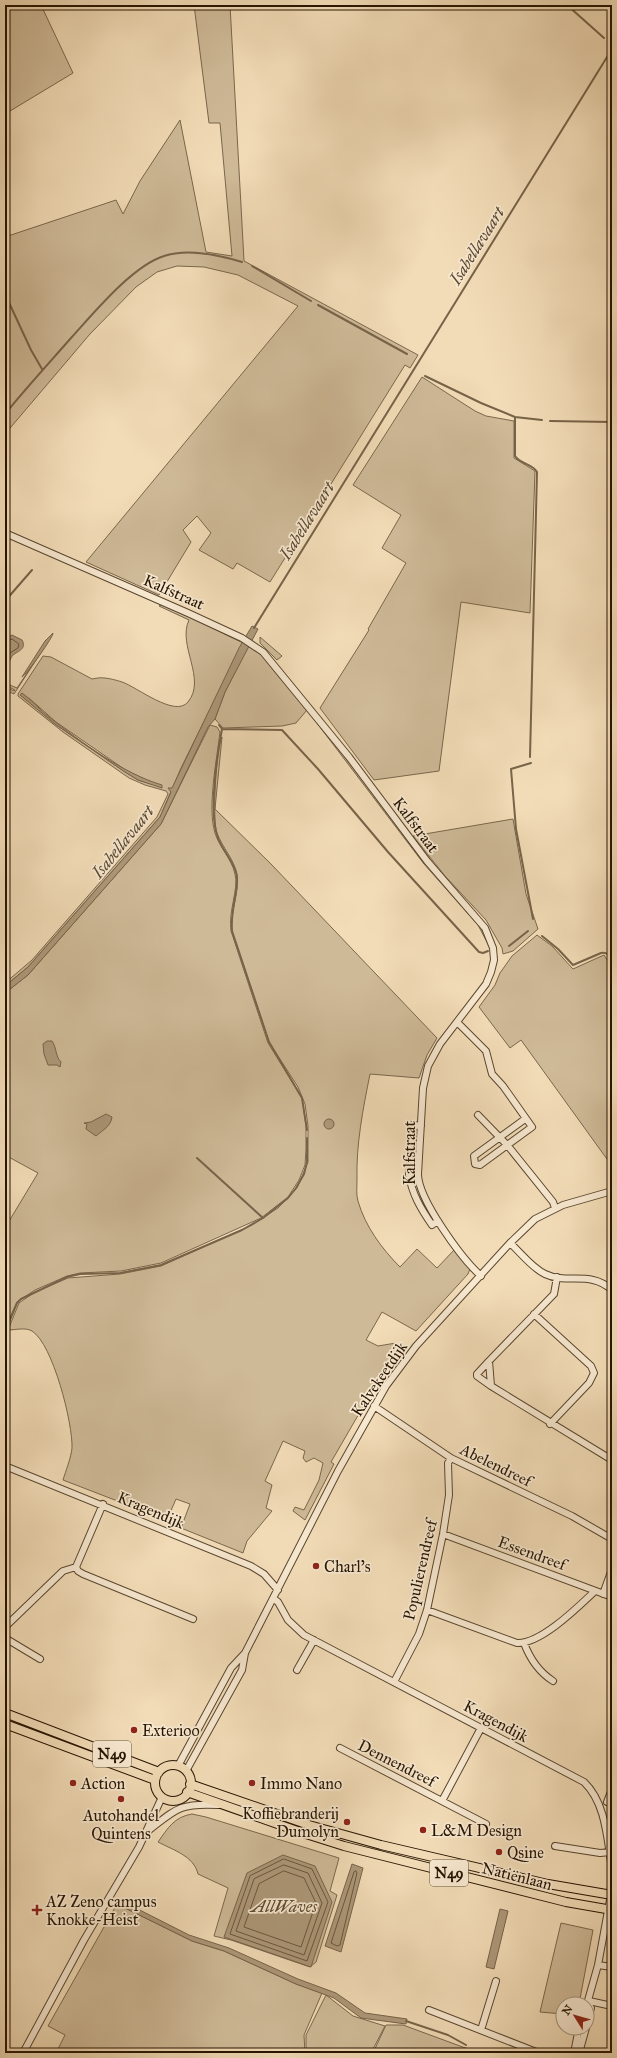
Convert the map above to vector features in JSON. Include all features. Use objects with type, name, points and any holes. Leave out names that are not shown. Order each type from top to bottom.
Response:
[{"type":"main road","name":"N49","points":[[5,1713],[159,1772]]},
{"type":"main road","name":"N49","points":[[5,1724],[155,1780]]},
{"type":"main road","points":[[170,1765],[178,1766],[186,1771],[190,1784],[188,1792],[182,1798],[176,1800],[168,1800],[162,1797],[156,1788],[155,1780],[159,1772],[170,1765]]},
{"type":"main road","name":"Natiënlaan","points":[[190,1784],[309,1825],[381,1845],[548,1884],[611,1892]]},
{"type":"main road","name":"Natiënlaan","points":[[188,1792],[306,1834],[358,1850],[554,1899],[610,1909]]},
{"type":"street","name":"Kalfstraat","points":[[5,533],[152,596],[252,644],[272,661],[301,696],[349,756],[427,861],[481,922],[489,934],[494,955],[491,972],[486,984],[440,1044],[428,1066],[424,1088],[421,1126],[413,1125],[409,1175],[410,1183],[418,1202],[432,1225],[438,1221],[473,1268],[481,1276]]},
{"type":"street","points":[[457,1022],[486,1051],[492,1074],[503,1086],[532,1127],[480,1165],[475,1164],[474,1156],[525,1119]]},
{"type":"street","points":[[478,1115],[508,1146],[555,1208]]},
{"type":"street","name":"Kalvekeetdijk","points":[[186,1771],[242,1670],[246,1653],[338,1471],[374,1406],[416,1346],[510,1243],[535,1219],[555,1208],[612,1191]]},
{"type":"street","points":[[510,1243],[544,1273],[557,1277],[595,1279],[601,1281],[612,1290]]},
{"type":"street","points":[[557,1277],[554,1294],[489,1361],[477,1374],[477,1376],[550,1424],[612,1460]]},
{"type":"street","points":[[534,1314],[591,1366],[594,1373],[589,1383],[550,1424]]},
{"type":"street","points":[[489,1361],[491,1386]]},
{"type":"street","name":"Abelendreef","points":[[374,1406],[451,1458],[572,1516],[612,1538]]},
{"type":"street","name":"Populierendreef","points":[[394,1682],[418,1634],[427,1610],[443,1534],[449,1495],[448,1463],[451,1458]]},
{"type":"street","name":"Kragendijk","points":[[5,1466],[103,1504],[252,1566],[264,1574],[278,1590]]},
{"type":"street","points":[[5,1627],[63,1571],[76,1567],[103,1504]]},
{"type":"street","name":"Essendreef","points":[[443,1534],[612,1597]]},
{"type":"street","points":[[76,1567],[78,1571],[84,1574],[193,1619]]},
{"type":"street","points":[[603,1594],[612,1570]]},
{"type":"street","points":[[427,1610],[512,1641],[524,1643],[538,1638],[580,1605],[595,1591]]},
{"type":"street","name":"Kragendijk","points":[[274,1599],[278,1602],[288,1620],[298,1631],[584,1782],[594,1792],[599,1804],[610,1852],[612,1868]]},
{"type":"street","points":[[5,1638],[40,1659]]},
{"type":"street","points":[[297,1670],[314,1640]]},
{"type":"street","points":[[524,1643],[528,1654],[544,1675],[553,1681]]},
{"type":"street","name":"Kalvekeetdijk","points":[[178,1766],[230,1670],[246,1653]]},
{"type":"street","name":"Dennendreef","points":[[442,1801],[481,1728]]},
{"type":"street","name":"Dennendreef","points":[[340,1748],[486,1824]]},
{"type":"street","points":[[599,1804],[610,1802],[612,1789]]},
{"type":"street","points":[[22,2053],[84,1940],[146,1832],[162,1797]]},
{"type":"street","points":[[146,1832],[170,1813],[185,1806],[200,1804],[222,1805]]},
{"type":"street","points":[[555,1846],[600,1853],[610,1852]]},
{"type":"street","points":[[590,1996],[610,1909],[611,1892]]},
{"type":"street","points":[[598,1965],[612,1967]]},
{"type":"street","points":[[481,2030],[496,1981]]},
{"type":"street","points":[[595,2004],[612,2006]]},
{"type":"street","points":[[429,2010],[539,2053]]},
{"type":"street","points":[[574,2053],[577,2036]]},
{"type":"street","points":[[579,2053],[584,2036]]},
{"type":"shaded area","points":[[5,5],[41,5],[73,73],[5,114]]},
{"type":"shaded area","points":[[194,5],[230,5],[244,261],[418,355],[410,368],[405,365],[270,582],[237,563],[233,569],[199,550],[211,533],[197,516],[183,530],[191,542],[159,595],[86,562],[298,306],[238,275],[204,267],[177,266],[157,272],[136,287],[90,334],[5,434],[5,237],[116,200],[123,214],[140,181],[180,120],[206,252],[232,256],[220,123],[209,123]]},
{"type":"shaded area","points":[[422,377],[475,411],[486,416],[514,421],[514,458],[535,471],[530,613],[461,602],[439,771],[374,780],[320,708],[369,630],[368,629],[406,563],[382,548],[401,515],[353,485]]},
{"type":"shaded area","points":[[163,604],[243,643],[181,768],[160,817],[28,967],[5,986],[5,983],[32,960],[157,817],[168,794],[166,791],[145,785],[129,778],[63,732],[18,696],[18,694],[43,656],[51,657],[92,679],[104,678],[120,681],[165,704],[182,706],[188,702],[193,693],[194,683],[194,673],[186,640],[186,630],[189,620],[159,606]],"holes":[[[21,695],[30,699],[56,722],[127,771],[162,787],[138,780],[125,772],[55,724]]]},
{"type":"shaded area","points":[[260,637],[282,656],[277,660],[260,643]]},
{"type":"shaded area","points":[[248,646],[266,658],[367,785],[426,863],[479,924],[489,942],[489,946],[478,925],[424,864],[307,710],[296,723],[282,726],[223,728],[215,719],[225,692]]},
{"type":"shaded area","points":[[40,654],[14,694],[5,690],[5,687],[14,691],[15,690],[5,685],[5,683],[17,688]]},
{"type":"shaded area","points":[[210,725],[217,727],[220,732],[213,783],[213,822],[215,833],[231,863],[236,880],[230,923],[231,931],[268,1043],[302,1098],[306,1126],[305,1165],[299,1180],[288,1197],[261,1218],[161,1263],[121,1271],[80,1273],[67,1276],[35,1290],[17,1302],[5,1329],[5,1228],[38,1173],[5,1155],[5,993],[28,975],[161,824]]},
{"type":"shaded area","points":[[222,737],[215,809],[216,769]]},
{"type":"shaded area","points":[[215,809],[271,864],[437,1038],[427,1055],[419,1078],[370,1074],[360,1127],[357,1167],[357,1199],[365,1219],[375,1237],[400,1267],[417,1249],[437,1268],[455,1249],[470,1269],[468,1274],[416,1331],[382,1312],[366,1340],[378,1346],[396,1343],[402,1347],[378,1381],[331,1462],[334,1464],[305,1520],[293,1511],[295,1507],[304,1510],[319,1480],[323,1463],[314,1458],[306,1462],[303,1458],[305,1451],[283,1441],[265,1481],[272,1485],[266,1508],[272,1511],[247,1541],[243,1553],[181,1528],[190,1504],[176,1499],[166,1522],[146,1512],[63,1480],[70,1460],[72,1448],[69,1421],[54,1367],[40,1339],[32,1331],[23,1329],[8,1330],[19,1303],[35,1292],[68,1278],[120,1274],[161,1266],[252,1225],[278,1208],[297,1188],[308,1162],[308,1126],[305,1104],[298,1087],[269,1042],[232,931],[232,916],[238,881],[237,874],[233,863],[217,833]]},
{"type":"shaded area","points":[[513,819],[526,894],[538,929],[513,951],[503,954],[502,948],[486,920],[445,876],[413,836]]},
{"type":"shaded area","points":[[537,935],[552,946],[573,969],[604,955],[612,968],[612,1166],[521,1040],[510,1048],[479,1007],[495,985],[500,973],[512,956]]},
{"type":"shaded area","points":[[192,1814],[339,1858],[330,1891],[337,1895],[316,1962],[310,1967],[231,1940],[214,1936],[228,1888],[198,1874],[196,1868],[188,1858],[158,1842],[176,1820]]},
{"type":"shaded area","points":[[117,1904],[192,1941],[224,1951],[296,1984],[322,1993],[304,2035],[305,2053],[56,2053],[65,2035],[48,2026]]},
{"type":"shaded area","points":[[561,1923],[593,1930],[581,1996],[555,1996],[555,2013],[540,2012]]},
{"type":"shaded area","points":[[326,1995],[353,2016],[385,2026],[371,2053],[306,2053],[306,2035]]},
{"type":"shaded area","points":[[386,2025],[403,2025],[479,2053],[373,2053]]},
{"type":"water","points":[[252,626],[258,629],[225,692],[215,719],[208,727],[161,824],[28,975],[5,993],[5,986],[28,967],[160,817],[171,792],[168,788],[172,788],[239,648]]},
{"type":"water","points":[[53,633],[40,655],[22,677],[45,641]]},
{"type":"water","points":[[12,635],[22,640],[23,648],[13,655],[5,666],[5,639]]},
{"type":"water","points":[[22,693],[49,717],[89,747],[133,773],[162,785],[162,788],[138,780],[125,772],[55,724],[20,695]]},
{"type":"water","points":[[47,1041],[52,1041],[54,1044],[61,1062],[60,1067],[57,1065],[48,1065],[44,1054],[43,1044]]},
{"type":"water","points":[[106,1114],[112,1117],[110,1123],[96,1136],[86,1129],[87,1124],[84,1123],[91,1122]]},
{"type":"water","points":[[327,1119],[331,1119],[333,1120],[333,1128],[327,1129],[324,1126],[324,1122]]},
{"type":"water","name":"AllWaves","points":[[283,1855],[315,1866],[332,1902],[311,1967],[224,1937],[247,1873]]},
{"type":"water","points":[[352,1864],[363,1868],[341,1952],[325,1946]]},
{"type":"water","points":[[120,1900],[189,1935],[229,1948],[298,1979],[336,1993],[365,2013],[407,2019],[406,2024],[361,2018],[334,1998],[296,1984],[224,1951],[192,1941],[117,1904]]},
{"type":"water","points":[[500,1909],[508,1911],[494,1969],[486,1967]]},
{"type":"waterway","points":[[567,5],[604,38]]},
{"type":"waterway","name":"Isabellavaart","points":[[254,628],[612,49]]},
{"type":"waterway","points":[[5,414],[102,304],[126,280],[152,261],[173,254],[203,253],[242,262]]},
{"type":"waterway","points":[[252,266],[311,301]]},
{"type":"waterway","points":[[5,294],[31,350],[42,369]]},
{"type":"waterway","points":[[318,305],[407,354]]},
{"type":"waterway","points":[[425,376],[481,403],[515,417],[542,420]]},
{"type":"waterway","points":[[515,417],[515,456],[520,461],[533,467],[537,472],[530,757]]},
{"type":"waterway","points":[[550,421],[612,422]]},
{"type":"waterway","points":[[5,601],[32,570]]},
{"type":"waterway","points":[[219,725],[222,729],[216,768],[214,812],[217,835],[234,866],[237,877],[232,916],[232,931],[269,1042],[302,1098],[307,1130]]},
{"type":"waterway","points":[[222,729],[282,730],[318,769],[388,852],[479,952],[483,953],[488,951]]},
{"type":"waterway","points":[[531,763],[511,769],[516,829],[533,919]]},
{"type":"waterway","points":[[509,946],[528,931]]},
{"type":"waterway","points":[[542,936],[558,949],[573,965],[601,953],[608,954],[612,960]]},
{"type":"waterway","points":[[5,1332],[17,1303],[21,1299],[67,1277],[80,1274],[120,1273],[161,1265],[242,1230],[263,1218],[288,1198],[304,1174],[307,1162],[307,1138]]},
{"type":"waterway","points":[[197,1158],[263,1218]]},
{"type":"waterway","points":[[406,2021],[448,2035],[466,2045]]},
{"type":"place","name":"Charl's","points":[[316,1566]]},
{"type":"place","name":"Exterioo","points":[[134,1730]]},
{"type":"place","name":"Action","points":[[73,1783]]},
{"type":"place","name":"Immo Nano","points":[[252,1783]]},
{"type":"place","name":"Autohandel Quintens","points":[[121,1799]]},
{"type":"place","name":"Koffiebranderij Dumolyn","points":[[347,1822]]},
{"type":"place","name":"L&M Design","points":[[423,1830]]},
{"type":"place","name":"Qsine","points":[[499,1852]]},
{"type":"place","name":"AZ Zeno campus Knokke-Heist","points":[[37,1910]]}]
